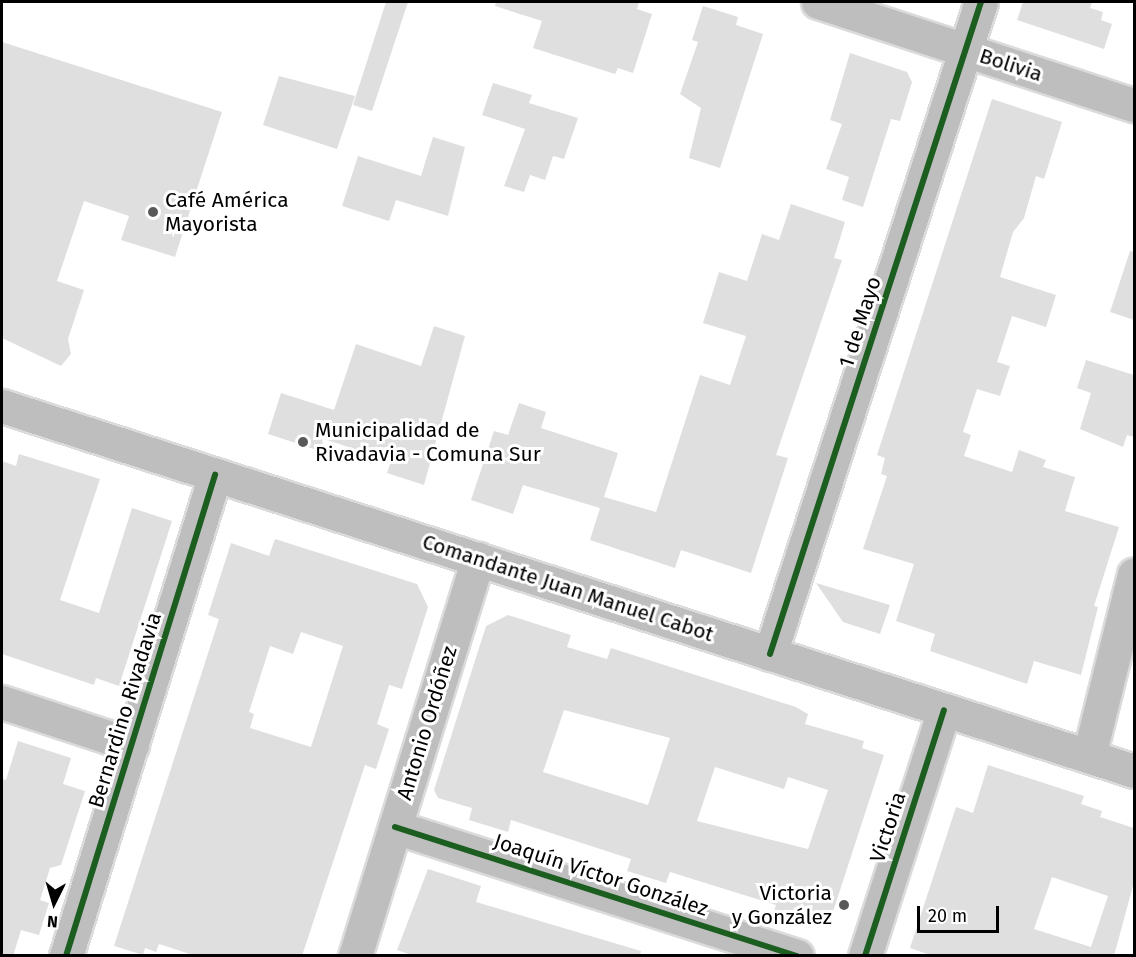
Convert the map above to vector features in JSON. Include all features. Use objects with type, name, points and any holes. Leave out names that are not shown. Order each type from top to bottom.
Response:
[{"type":"street","name":"Bolivia","points":[[818,2],[1134,105]]},
{"type":"street","name":"1 de Mayo","points":[[770,654],[981,2]]},
{"type":"street","name":"Comandante Juan Manuel Cabot","points":[[2,406],[1134,771]]},
{"type":"street","name":"Bernardino Rivadavia","points":[[66,956],[215,475]]},
{"type":"street","name":"Antonio Ordóñez","points":[[355,956],[478,559]]},
{"type":"street","points":[[1089,756],[1134,574]]},
{"type":"street","points":[[2,702],[132,745]]},
{"type":"street","name":"Victoria","points":[[865,956],[944,710]]},
{"type":"street","name":"Joaquín Víctor González","points":[[395,827],[797,956]]},
{"type":"building","points":[[386,2],[408,2],[372,111],[353,105]]},
{"type":"building","points":[[496,2],[639,2],[637,9],[652,14],[633,73],[618,68],[615,74],[533,48],[542,21],[495,6]]},
{"type":"building","points":[[1023,2],[1092,2],[1090,8],[1103,12],[1101,20],[1112,24],[1104,49],[1017,20]]},
{"type":"building","points":[[703,6],[738,17],[736,25],[763,34],[720,168],[689,158],[701,108],[680,94],[698,42],[692,40]]},
{"type":"building","name":"Café América Mayorista","points":[[2,42],[222,112],[175,257],[121,240],[129,216],[84,201],[57,281],[84,290],[68,339],[71,354],[61,366],[2,338]]},
{"type":"building","points":[[850,53],[907,72],[912,82],[900,121],[891,119],[863,207],[842,200],[849,177],[826,169],[842,124],[830,120]]},
{"type":"building","points":[[279,76],[355,96],[337,149],[263,125]]},
{"type":"building","points":[[493,83],[532,95],[529,103],[578,118],[564,159],[553,156],[545,180],[530,175],[524,192],[504,186],[525,129],[482,115]]},
{"type":"building","points":[[992,99],[1062,122],[1044,179],[1036,176],[1024,218],[1013,232],[1000,277],[1056,295],[1046,327],[1012,316],[997,362],[1010,366],[1000,396],[977,389],[963,432],[971,435],[964,456],[1012,472],[1019,450],[1046,460],[1043,467],[1075,477],[1065,511],[1119,527],[1094,606],[1098,607],[1081,675],[1034,661],[1027,684],[930,651],[935,634],[896,621],[914,564],[863,549],[887,476],[881,474],[885,458],[877,455]]},
{"type":"building","points":[[433,137],[465,147],[448,216],[396,200],[389,221],[342,206],[358,156],[421,176]]},
{"type":"building","points":[[791,204],[845,222],[834,258],[842,260],[776,455],[788,458],[751,573],[681,550],[675,568],[590,540],[600,508],[523,485],[513,514],[471,500],[494,431],[508,435],[519,403],[546,412],[541,428],[618,453],[604,497],[656,512],[700,375],[730,385],[746,336],[703,323],[719,272],[747,281],[762,234],[779,240]]},
{"type":"building","points":[[1130,251],[1134,252],[1134,320],[1110,312]]},
{"type":"building","points":[[434,326],[465,336],[424,485],[387,473],[391,461],[324,439],[320,451],[268,434],[281,393],[334,410],[356,344],[421,366]]},
{"type":"building","points":[[1086,360],[1134,375],[1134,437],[1127,435],[1123,447],[1080,429],[1091,393],[1077,388]]},
{"type":"building","points":[[19,454],[100,479],[60,600],[99,613],[132,508],[172,521],[119,686],[96,678],[94,685],[2,654],[2,461],[16,466]]},
{"type":"building","points":[[275,539],[417,584],[428,607],[402,689],[389,685],[377,724],[389,729],[376,769],[365,765],[302,956],[196,956],[159,944],[156,952],[145,948],[143,955],[114,946],[219,619],[208,615],[231,543],[269,556]],"holes":[[[301,632],[343,646],[311,747],[250,728],[254,714],[249,712],[270,646],[293,654]]]},
{"type":"building","points":[[816,583],[890,605],[880,634],[843,622]]},
{"type":"building","points":[[508,615],[571,635],[567,647],[607,659],[611,648],[796,707],[808,714],[805,724],[864,741],[862,748],[884,755],[831,918],[805,909],[800,926],[772,917],[776,905],[670,872],[666,883],[627,871],[631,859],[511,820],[508,832],[469,820],[472,808],[438,798],[434,790],[486,626]],"holes":[[[564,710],[670,738],[648,805],[543,772]],[[715,767],[784,789],[788,777],[828,790],[808,849],[697,821]]]},
{"type":"building","points":[[18,741],[71,758],[63,784],[85,791],[61,865],[50,868],[40,900],[49,903],[39,935],[21,930],[13,956],[2,956],[2,779],[6,780]]},
{"type":"building","points":[[988,765],[1084,796],[1081,804],[1102,811],[1100,817],[1134,828],[1134,882],[1114,956],[933,956],[910,948],[956,807],[973,813]],"holes":[[[1052,877],[1108,896],[1091,947],[1034,929]]]},
{"type":"building","points":[[428,869],[481,886],[476,902],[641,951],[640,956],[414,956],[397,950]]},
{"type":"cycle path","points":[[770,654],[981,2]]},
{"type":"cycle path","points":[[66,956],[215,475]]},
{"type":"cycle path","points":[[865,956],[944,710]]},
{"type":"cycle path","points":[[395,827],[797,956]]},
{"type":"place","name":"Café América Mayorista","points":[[153,212]]},
{"type":"place","name":"Municipalidad de Rivadavia - Comuna Sur","points":[[303,442]]},
{"type":"place","name":"Victoria y González","points":[[844,905]]}]
